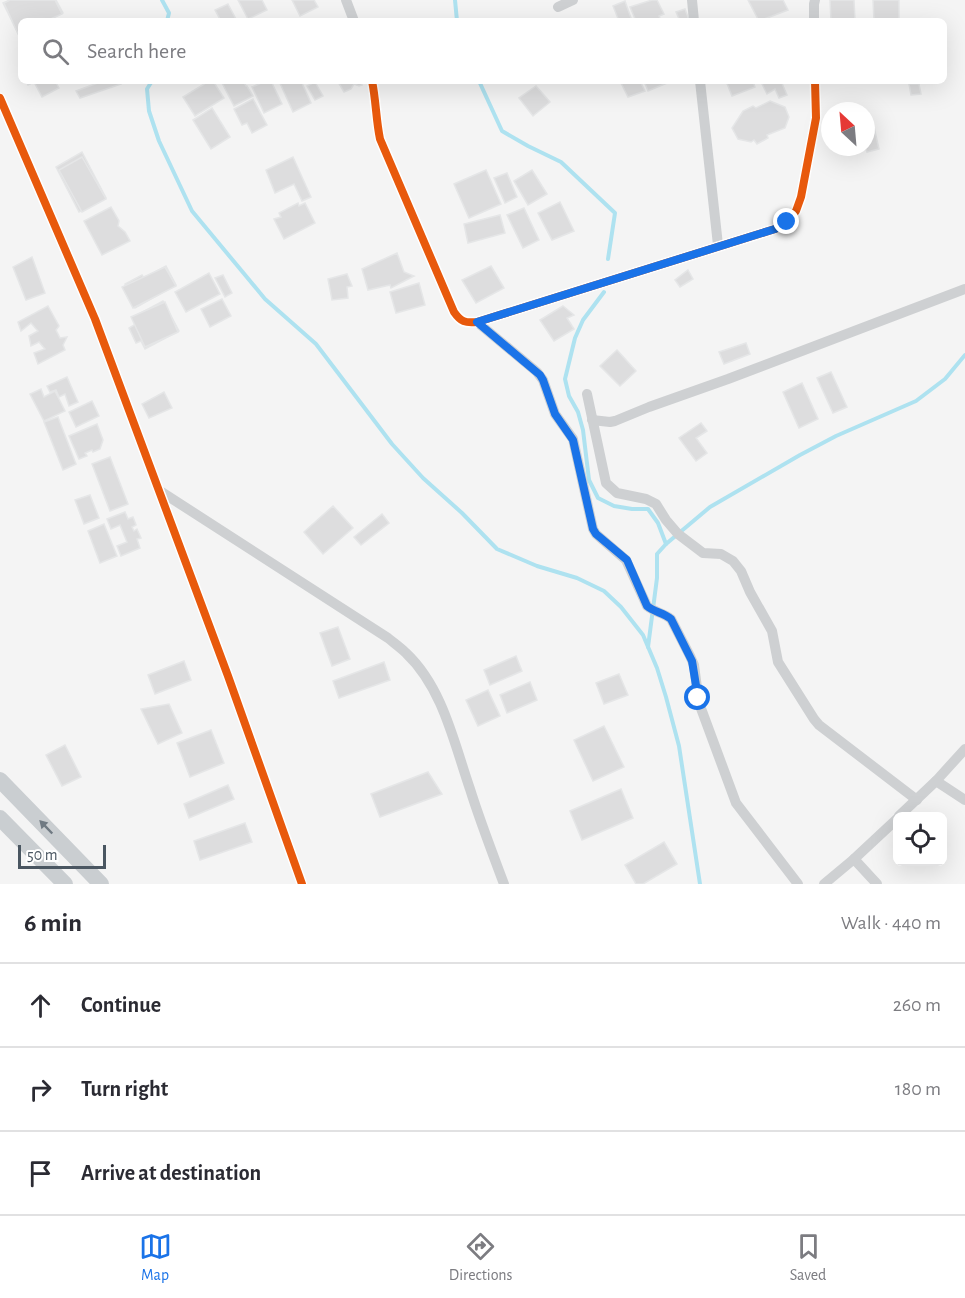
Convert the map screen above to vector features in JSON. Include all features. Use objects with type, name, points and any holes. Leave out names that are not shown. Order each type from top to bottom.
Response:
[{"type":"main road","points":[[0,780],[101,884]]},
{"type":"main road","points":[[0,818],[65,884]]},
{"type":"street","points":[[346,0],[353,18]]},
{"type":"street","points":[[558,7],[573,0]]},
{"type":"street","points":[[692,0],[694,18]]},
{"type":"street","points":[[814,18],[815,0]]},
{"type":"street","points":[[372,84],[380,139],[454,312],[460,320],[467,323],[477,322],[775,229],[787,222],[796,211],[801,196],[816,118],[815,84]]},
{"type":"street","points":[[700,84],[718,246]]},
{"type":"street","points":[[0,98],[95,319],[224,665],[302,884]]},
{"type":"street","points":[[592,420],[615,421],[965,290]]},
{"type":"street","points":[[477,322],[543,380],[555,414],[573,440],[593,529],[627,560],[647,606],[671,619],[692,661],[699,703],[736,803],[798,884]]},
{"type":"street","points":[[587,394],[606,483],[617,492],[646,499],[656,504],[678,534],[703,553],[721,554],[733,561],[741,571],[772,631],[778,662],[814,719],[918,800]]},
{"type":"street","points":[[160,491],[388,638],[406,653],[420,669],[443,709],[504,884]]},
{"type":"street","points":[[904,812],[965,749]]},
{"type":"street","points":[[936,781],[965,800]]},
{"type":"street","points":[[824,884],[893,822]]},
{"type":"street","points":[[854,859],[877,884]]},
{"type":"building","points":[[10,0],[56,0],[63,13],[53,18],[18,18],[18,33],[3,3]]},
{"type":"building","points":[[10,0],[55,0],[62,14],[53,18],[18,18],[18,34],[4,3]]},
{"type":"building","points":[[238,0],[262,0],[267,10],[247,18]]},
{"type":"building","points":[[292,0],[314,0],[318,7],[300,16]]},
{"type":"building","points":[[657,0],[664,14],[659,16],[660,18],[635,18],[630,7]]},
{"type":"building","points":[[748,0],[783,0],[788,10],[767,18],[757,18]]},
{"type":"building","points":[[830,0],[854,0],[855,18],[831,18]]},
{"type":"building","points":[[873,0],[899,0],[899,18],[874,18]]},
{"type":"building","points":[[625,1],[631,18],[618,18],[613,6]]},
{"type":"building","points":[[228,4],[235,18],[219,18],[215,10]]},
{"type":"building","points":[[685,9],[688,18],[679,18],[676,12]]},
{"type":"building","points":[[35,84],[57,84],[59,88],[42,97]]},
{"type":"building","points":[[95,84],[121,84],[80,98],[76,91]]},
{"type":"building","points":[[204,84],[215,84],[224,98],[195,116],[183,97]]},
{"type":"building","points":[[223,84],[245,84],[253,96],[234,106]]},
{"type":"building","points":[[259,84],[272,84],[282,104],[264,113],[252,87]]},
{"type":"building","points":[[280,84],[302,84],[311,103],[293,112]]},
{"type":"building","points":[[316,84],[323,96],[315,100],[307,86]]},
{"type":"building","points":[[339,84],[354,84],[351,89],[344,92]]},
{"type":"building","points":[[622,84],[642,84],[645,91],[628,97]]},
{"type":"building","points":[[645,84],[665,84],[648,91]]},
{"type":"building","points":[[727,84],[754,84],[755,87],[732,96]]},
{"type":"building","points":[[762,84],[782,84],[787,95],[779,98],[775,89],[767,94]]},
{"type":"building","points":[[909,84],[919,84],[921,94],[911,95]]},
{"type":"building","points":[[536,86],[550,102],[533,116],[519,98]]},
{"type":"building","points":[[253,99],[267,125],[252,133],[247,123],[242,125],[234,109]]},
{"type":"building","points":[[770,101],[785,107],[789,117],[785,128],[767,135],[768,138],[757,144],[754,140],[751,142],[738,139],[732,128],[743,111]]},
{"type":"building","points":[[212,108],[230,137],[211,149],[193,120]]},
{"type":"building","points":[[875,131],[879,149],[875,150]]},
{"type":"building","points":[[82,152],[106,198],[79,212],[56,167]]},
{"type":"building","points":[[82,157],[106,199],[82,212],[59,170]]},
{"type":"building","points":[[293,157],[311,197],[302,201],[294,184],[275,193],[266,170]]},
{"type":"building","points":[[486,170],[501,204],[469,218],[454,184]]},
{"type":"building","points":[[532,170],[547,194],[528,205],[514,181]]},
{"type":"building","points":[[507,173],[517,197],[505,203],[494,178]]},
{"type":"building","points":[[560,202],[574,231],[552,240],[538,213]]},
{"type":"building","points":[[298,203],[299,206],[305,203],[315,223],[284,239],[274,219],[281,217],[279,213]]},
{"type":"building","points":[[111,207],[119,221],[118,226],[130,241],[102,255],[84,221]]},
{"type":"building","points":[[524,208],[539,240],[523,248],[507,215]]},
{"type":"building","points":[[500,215],[505,233],[468,243],[464,224]]},
{"type":"building","points":[[397,253],[404,272],[414,276],[391,288],[390,285],[368,290],[362,269]]},
{"type":"building","points":[[32,257],[45,293],[26,300],[13,267]]},
{"type":"building","points":[[166,266],[176,285],[135,308],[126,292],[128,291],[125,284],[142,275],[144,278]]},
{"type":"building","points":[[491,266],[504,288],[476,303],[462,280]]},
{"type":"building","points":[[165,267],[176,286],[133,308],[122,287]]},
{"type":"building","points":[[688,270],[693,279],[680,287],[675,280]]},
{"type":"building","points":[[209,273],[220,294],[186,312],[175,292]]},
{"type":"building","points":[[347,274],[352,286],[347,287],[348,298],[332,300],[328,279]]},
{"type":"building","points":[[223,275],[232,293],[225,297],[215,278]]},
{"type":"building","points":[[419,283],[425,305],[396,313],[390,292]]},
{"type":"building","points":[[222,299],[231,316],[210,327],[201,309]]},
{"type":"building","points":[[163,301],[179,331],[145,349],[141,341],[136,343],[129,328],[136,324],[133,317]]},
{"type":"building","points":[[165,302],[178,332],[145,347],[131,317]]},
{"type":"building","points":[[48,306],[59,326],[56,330],[60,338],[67,337],[63,345],[65,350],[38,364],[34,353],[45,349],[39,342],[31,346],[29,336],[38,331],[31,323],[21,331],[18,322]]},
{"type":"building","points":[[563,306],[574,315],[567,318],[574,329],[554,341],[540,320]]},
{"type":"building","points":[[746,343],[750,354],[724,364],[719,352]]},
{"type":"building","points":[[617,350],[636,371],[620,386],[600,366]]},
{"type":"building","points":[[831,372],[847,407],[833,413],[817,378]]},
{"type":"building","points":[[67,377],[78,402],[69,406],[65,394],[59,397],[56,390],[50,392],[47,386]]},
{"type":"building","points":[[802,383],[818,419],[799,428],[783,392]]},
{"type":"building","points":[[41,389],[44,397],[55,391],[65,411],[44,421],[30,394]]},
{"type":"building","points":[[164,392],[172,408],[149,418],[142,404]]},
{"type":"building","points":[[92,401],[99,416],[76,427],[69,412]]},
{"type":"building","points":[[58,417],[76,464],[63,470],[44,422]]},
{"type":"building","points":[[701,423],[707,431],[696,438],[707,453],[696,461],[679,438]]},
{"type":"building","points":[[97,424],[103,440],[100,449],[85,453],[87,456],[79,459],[69,436]]},
{"type":"building","points":[[110,457],[128,504],[110,511],[92,464]]},
{"type":"building","points":[[90,495],[99,518],[84,524],[75,500]]},
{"type":"building","points":[[333,506],[353,528],[323,554],[304,532]]},
{"type":"building","points":[[125,512],[128,519],[133,517],[136,525],[132,527],[134,531],[137,529],[141,538],[137,539],[140,548],[121,556],[117,546],[127,542],[120,525],[111,529],[107,519]]},
{"type":"building","points":[[382,514],[389,523],[361,545],[354,537]]},
{"type":"building","points":[[104,524],[117,556],[100,563],[88,531]]},
{"type":"building","points":[[338,627],[350,659],[332,666],[320,633]]},
{"type":"building","points":[[516,656],[522,671],[490,685],[484,670]]},
{"type":"building","points":[[184,661],[191,680],[155,694],[148,675]]},
{"type":"building","points":[[384,662],[390,680],[339,698],[333,681]]},
{"type":"building","points":[[619,674],[628,695],[604,704],[596,683]]},
{"type":"building","points":[[530,682],[537,700],[507,713],[500,695]]},
{"type":"building","points":[[488,690],[500,716],[478,726],[466,700]]},
{"type":"building","points":[[169,704],[182,733],[158,744],[141,709]]},
{"type":"building","points":[[604,726],[624,767],[593,781],[574,740]]},
{"type":"building","points":[[211,730],[224,763],[190,777],[177,743]]},
{"type":"building","points":[[65,745],[81,777],[62,786],[46,755]]},
{"type":"building","points":[[428,772],[442,794],[380,817],[371,794]]},
{"type":"building","points":[[228,785],[234,799],[189,818],[184,804]]},
{"type":"building","points":[[621,789],[633,818],[582,840],[570,811]]},
{"type":"building","points":[[245,823],[252,842],[200,860],[194,841]]},
{"type":"building","points":[[664,842],[677,864],[643,884],[636,884],[625,865]]},
{"type":"waterway","points":[[162,0],[169,13],[168,18]]},
{"type":"waterway","points":[[455,0],[457,18]]},
{"type":"waterway","points":[[150,84],[147,89],[149,111],[159,141],[192,211],[265,299],[316,344],[392,444],[423,478],[497,549],[537,566],[577,578],[604,591],[621,607],[643,635],[657,668],[679,746],[700,884]]},
{"type":"waterway","points":[[480,84],[502,131],[561,162],[615,213],[608,259]]},
{"type":"waterway","points":[[604,292],[583,320],[575,338],[565,379],[569,396],[578,412],[583,430],[589,480],[598,498],[614,506],[648,509],[658,523],[666,544]]},
{"type":"waterway","points":[[648,647],[657,578],[657,554],[666,544],[710,507],[800,455],[836,436],[916,401],[945,379],[965,355]]},
{"type":"cycle path","points":[[372,84],[380,139],[454,312],[466,322],[477,322],[775,229],[787,222],[796,211],[801,197],[816,118],[815,84]]},
{"type":"cycle path","points":[[0,98],[95,319],[228,676],[302,884]]},
{"type":"route","points":[[698,698],[694,665],[671,619],[647,606],[627,560],[593,529],[573,440],[558,420],[543,380],[477,322],[775,229],[787,222]]}]
